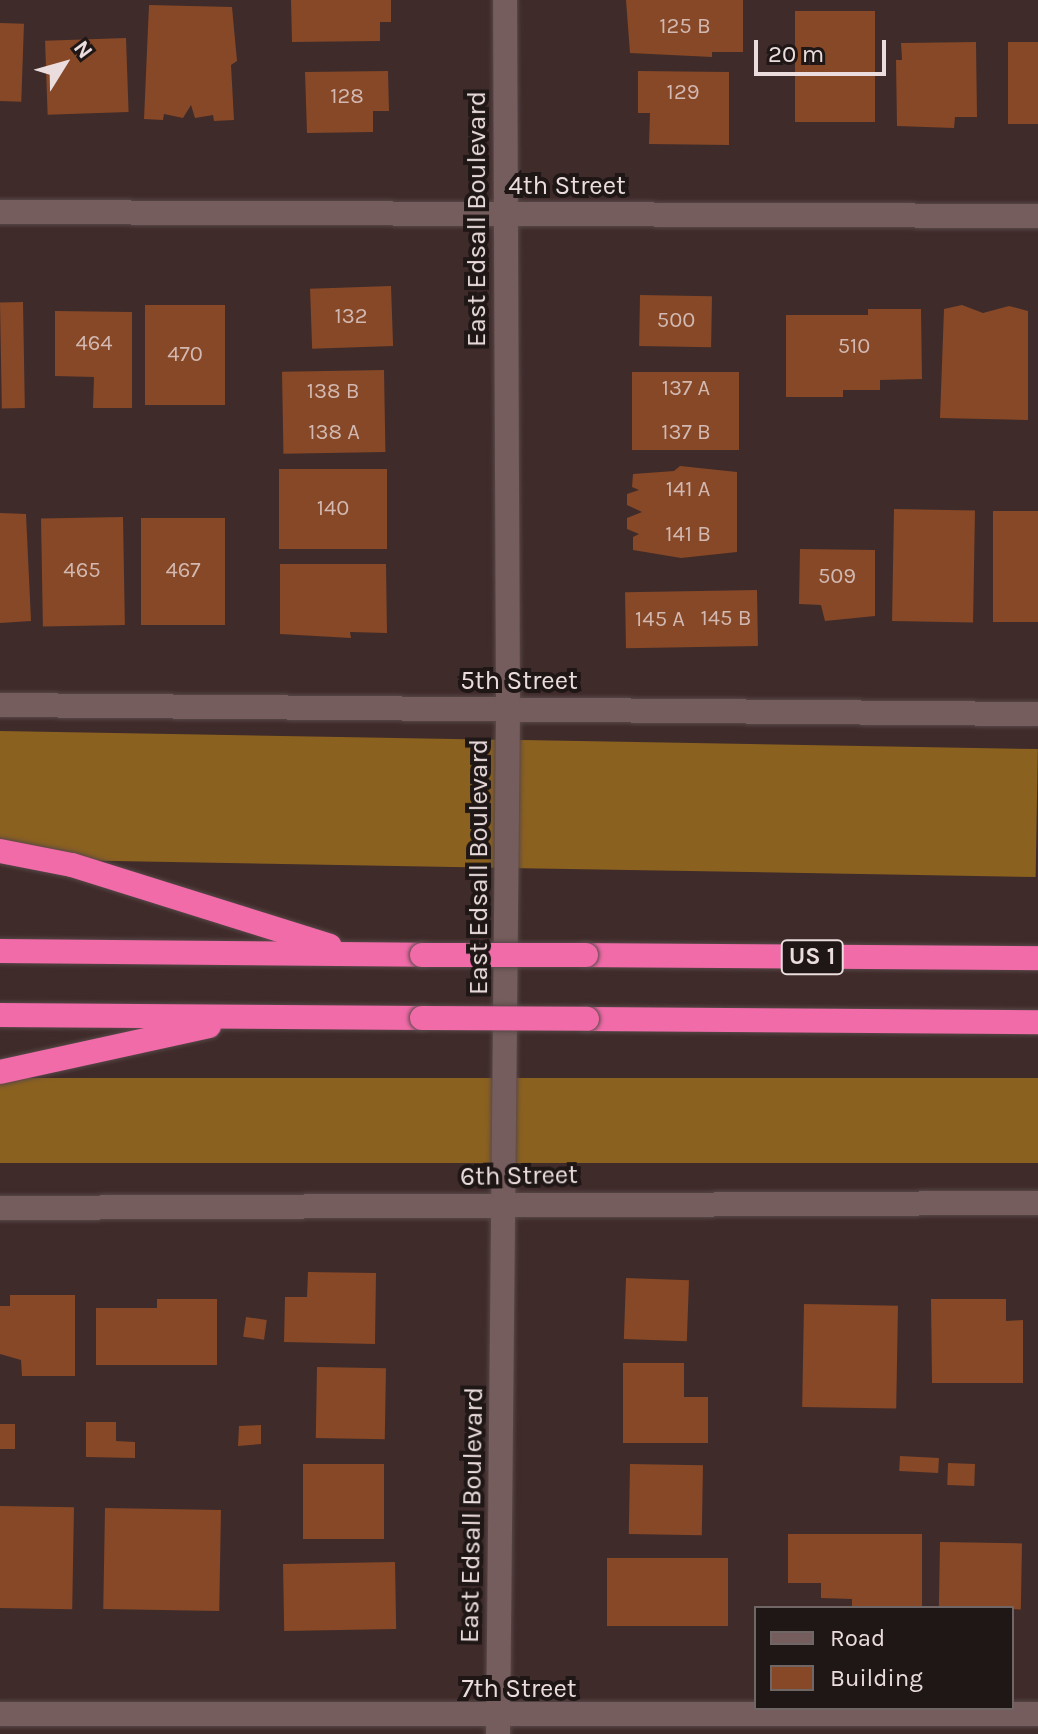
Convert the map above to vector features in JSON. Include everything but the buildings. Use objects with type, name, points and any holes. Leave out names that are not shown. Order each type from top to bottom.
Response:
[{"type":"highway","points":[[0,851],[72,865],[355,953]]},
{"type":"highway","name":"US 1","points":[[0,951],[1038,958]]},
{"type":"highway","points":[[0,1015],[1038,1022]]},
{"type":"highway","points":[[0,1072],[253,1016]]},
{"type":"street","name":"East Edsall Boulevard","points":[[498,1726],[508,709],[505,0]]},
{"type":"street","name":"4th Street","points":[[0,212],[1038,216]]},
{"type":"street","name":"5th Street","points":[[0,705],[1038,714]]},
{"type":"street","name":"6th Street","points":[[0,1208],[504,1203],[1038,1203]]},
{"type":"street","name":"7th Street","points":[[0,1714],[498,1726],[1038,1714]]},
{"type":"shaded area","points":[[0,731],[1038,749],[1036,877],[0,859]]},
{"type":"shaded area","points":[[0,1078],[1038,1078],[1038,1163],[0,1163]]}]
